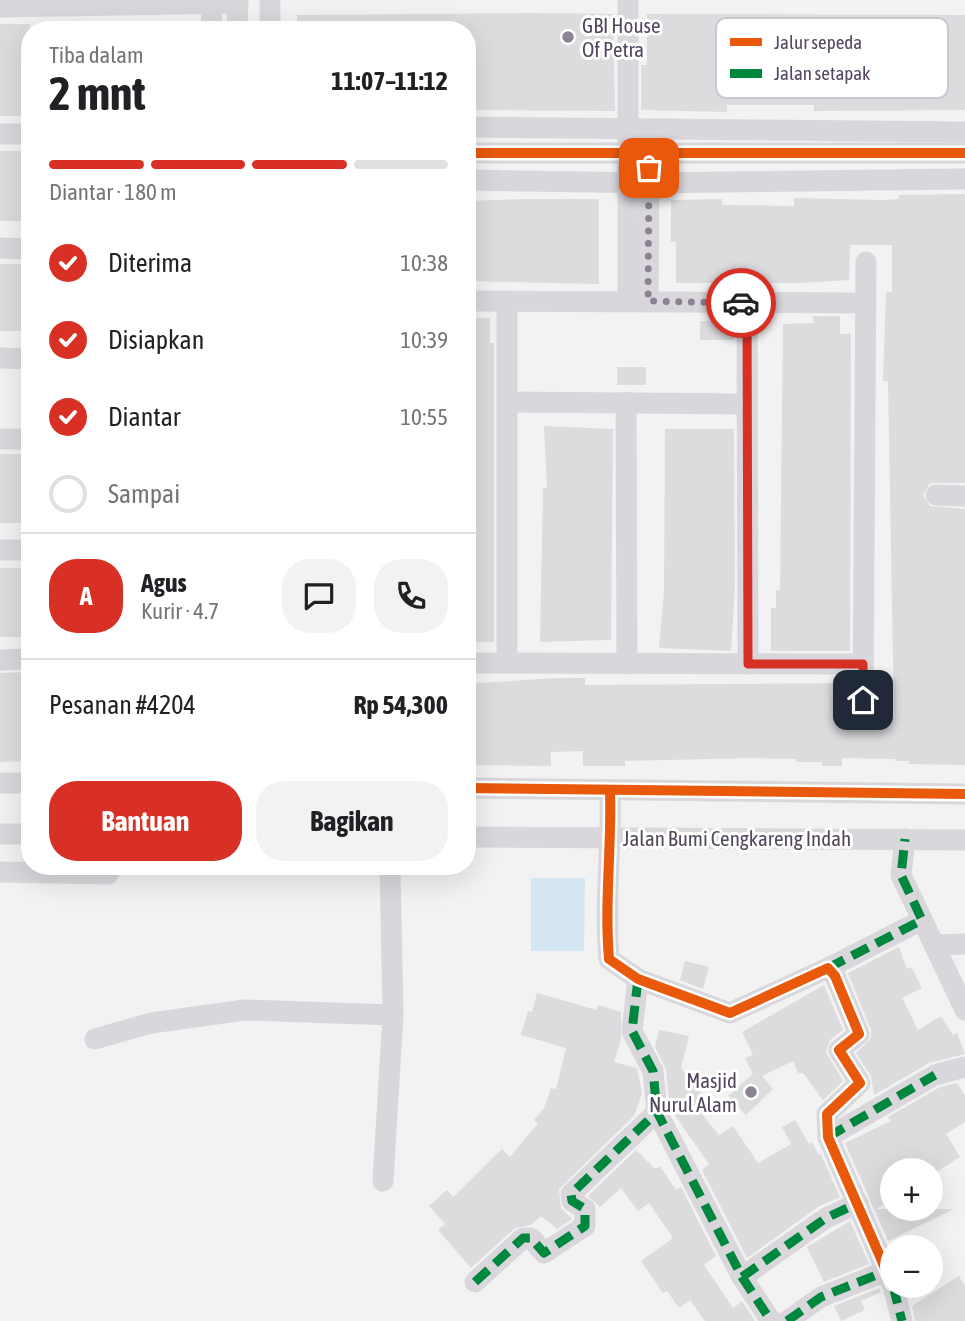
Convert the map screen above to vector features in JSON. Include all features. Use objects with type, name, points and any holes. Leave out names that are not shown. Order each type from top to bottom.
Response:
[{"type":"street","points":[[270,0],[270,21]]},
{"type":"street","points":[[628,0],[629,130],[639,153],[638,301]]},
{"type":"street","points":[[0,7],[237,1],[237,21]]},
{"type":"street","points":[[211,21],[212,3]]},
{"type":"street","points":[[476,127],[965,132]]},
{"type":"street","points":[[0,134],[21,134]]},
{"type":"street","points":[[476,153],[965,153]]},
{"type":"street","points":[[476,180],[639,182],[965,179]]},
{"type":"street","points":[[0,248],[21,249]]},
{"type":"street","points":[[863,700],[866,262]]},
{"type":"street","points":[[476,301],[865,303]]},
{"type":"street","points":[[507,301],[507,663]]},
{"type":"street","points":[[747,303],[748,664]]},
{"type":"street","points":[[0,358],[21,359]]},
{"type":"street","points":[[508,402],[747,404]]},
{"type":"street","points":[[626,402],[627,664]]},
{"type":"street","points":[[0,439],[21,439]]},
{"type":"street","points":[[936,495],[965,496]]},
{"type":"street","points":[[0,550],[21,550]]},
{"type":"street","points":[[0,660],[21,659]]},
{"type":"street","points":[[476,663],[863,664]]},
{"type":"street","points":[[0,783],[21,783]]},
{"type":"street","points":[[476,788],[965,794]]},
{"type":"street","points":[[610,790],[612,838],[606,917],[610,959],[638,979],[730,1013],[828,968],[922,920]]},
{"type":"street","points":[[0,834],[21,834]]},
{"type":"street","name":"Jalan Bumi Cengkareng Indah","points":[[476,837],[965,840]]},
{"type":"street","points":[[905,839],[901,875],[965,1010]]},
{"type":"street","points":[[0,872],[21,872]]},
{"type":"street","points":[[383,1181],[393,1015],[390,875]]},
{"type":"street","points":[[934,945],[965,944]]},
{"type":"street","points":[[828,968],[859,1034],[839,1050],[860,1083],[827,1114],[828,1137],[880,1253]]},
{"type":"street","points":[[638,979],[632,1031],[653,1071],[657,1112],[742,1277],[771,1321]]},
{"type":"street","points":[[95,1039],[151,1023],[245,1010],[393,1015]]},
{"type":"street","points":[[828,1137],[935,1075],[965,1067]]},
{"type":"street","points":[[475,1282],[523,1238],[531,1238],[544,1253],[585,1226],[585,1209],[572,1201],[571,1194],[657,1112]]},
{"type":"street","points":[[742,1277],[826,1218],[858,1203]]},
{"type":"street","points":[[787,1321],[821,1297],[880,1283]]},
{"type":"street","points":[[896,1298],[902,1321]]},
{"type":"shaded area","points":[[531,878],[585,878],[584,951],[531,951]]},
{"type":"building","points":[[613,14],[615,111],[476,110],[476,21],[297,21],[297,15]]},
{"type":"building","points":[[647,14],[965,15],[965,110],[814,111],[814,105],[727,105],[727,112],[641,110],[641,65],[647,65]]},
{"type":"building","points":[[0,24],[21,24],[21,116],[0,116]]},
{"type":"building","points":[[0,151],[21,151],[21,221],[0,221]]},
{"type":"building","points":[[965,194],[965,483],[930,483],[923,495],[930,506],[965,509],[965,765],[909,764],[909,761],[895,759],[842,758],[842,766],[822,766],[822,762],[796,762],[796,759],[749,758],[625,761],[625,766],[583,766],[583,751],[551,752],[551,766],[476,765],[476,683],[554,678],[585,678],[585,685],[847,683],[847,720],[894,717],[888,381],[883,381],[886,292],[892,292],[892,245],[850,245],[849,280],[800,283],[676,283],[676,242],[671,242],[671,200],[722,199],[722,205],[794,206],[794,198],[884,200],[899,199],[899,195]]},
{"type":"building","points":[[599,199],[599,284],[476,281],[476,201]]},
{"type":"building","points":[[0,264],[21,264],[21,331],[0,331]]},
{"type":"building","points":[[813,316],[840,316],[840,334],[851,334],[850,651],[771,651],[771,608],[776,608],[776,590],[780,590],[783,324],[813,323]]},
{"type":"building","points":[[476,318],[490,318],[490,343],[494,343],[494,642],[476,642]]},
{"type":"building","points":[[700,321],[734,321],[734,340],[700,340]]},
{"type":"building","points":[[617,367],[646,367],[646,385],[617,385]]},
{"type":"building","points":[[544,426],[613,429],[611,640],[540,642],[543,488],[547,488]]},
{"type":"building","points":[[665,429],[734,429],[735,589],[731,651],[659,648],[664,592]]},
{"type":"building","points":[[0,454],[21,454],[21,523],[0,523]]},
{"type":"building","points":[[0,568],[21,568],[21,637],[0,637]]},
{"type":"building","points":[[21,672],[21,761],[0,762],[0,673]]},
{"type":"building","points":[[899,947],[907,969],[911,967],[922,988],[902,998],[918,1030],[941,1016],[953,1035],[957,1033],[965,1054],[929,1063],[874,1095],[871,1076],[856,1053],[871,1038],[871,1030],[848,973]]},
{"type":"building","points":[[685,961],[709,967],[703,989],[680,980]]},
{"type":"building","points":[[824,985],[843,1030],[830,1040],[826,1052],[843,1081],[823,1100],[803,1073],[798,1073],[793,1061],[762,1076],[773,1089],[746,1115],[728,1096],[753,1074],[745,1058],[753,1055],[742,1032]]},
{"type":"building","points":[[537,993],[597,1010],[598,1005],[621,1012],[621,1039],[614,1062],[637,1068],[642,1093],[634,1116],[559,1189],[561,1208],[572,1219],[557,1229],[541,1216],[531,1225],[515,1228],[471,1268],[438,1230],[445,1224],[429,1206],[447,1190],[453,1197],[502,1149],[510,1157],[538,1123],[534,1120],[544,1108],[551,1088],[556,1089],[566,1048],[521,1035]]},
{"type":"building","points":[[659,1030],[689,1036],[681,1068],[710,1105],[701,1113],[719,1135],[733,1126],[758,1163],[791,1144],[782,1127],[795,1120],[809,1144],[812,1142],[819,1155],[821,1154],[840,1197],[818,1207],[747,1258],[702,1170],[709,1164],[671,1110],[674,1107],[669,1101],[666,1069],[655,1047]]},
{"type":"building","points":[[957,1083],[965,1096],[965,1122],[946,1134],[960,1157],[943,1168],[943,1158],[880,1158],[880,1206],[876,1209],[880,1209],[880,1221],[929,1221],[900,1235],[885,1235],[845,1143],[891,1121],[888,1117],[940,1087]]},
{"type":"building","points":[[636,1150],[655,1169],[660,1166],[676,1190],[681,1187],[716,1256],[704,1265],[733,1308],[742,1301],[755,1321],[705,1321],[690,1300],[679,1308],[667,1291],[663,1293],[641,1261],[673,1238],[649,1203],[638,1211],[621,1188],[600,1207],[588,1196]]},
{"type":"building","points":[[850,1221],[869,1264],[824,1282],[807,1247]]},
{"type":"building","points":[[959,1276],[965,1286],[965,1321],[915,1321],[912,1306],[925,1298],[943,1298],[943,1286]]},
{"type":"building","points":[[879,1288],[880,1290],[880,1292],[861,1301],[865,1310],[841,1321],[834,1306]]},
{"type":"marked path","points":[[828,968],[922,920],[901,875],[905,839]]},
{"type":"marked path","points":[[638,979],[632,1031],[653,1071],[657,1112],[742,1277],[771,1321]]},
{"type":"marked path","points":[[828,1137],[935,1075]]},
{"type":"marked path","points":[[475,1282],[523,1238],[531,1238],[544,1253],[585,1226],[585,1209],[572,1201],[571,1194],[657,1112]]},
{"type":"marked path","points":[[742,1277],[826,1218],[858,1203]]},
{"type":"marked path","points":[[787,1321],[821,1297],[880,1274]]},
{"type":"marked path","points":[[896,1298],[902,1321]]},
{"type":"cycle path","points":[[476,153],[965,153]]},
{"type":"cycle path","points":[[476,788],[965,794]]},
{"type":"cycle path","points":[[610,790],[607,917],[609,959],[638,979],[730,1013],[828,968],[835,976],[859,1034],[839,1050],[860,1083],[827,1114],[828,1137],[880,1256]]},
{"type":"way so far","points":[[649,168],[648,301],[741,303]]},
{"type":"place","name":"GBI House Of Petra","points":[[568,37]]},
{"type":"place","name":"Masjid Nurul Alam","points":[[751,1092]]},
{"type":"route","points":[[741,303],[747,303],[748,664],[863,664],[863,700]]}]
